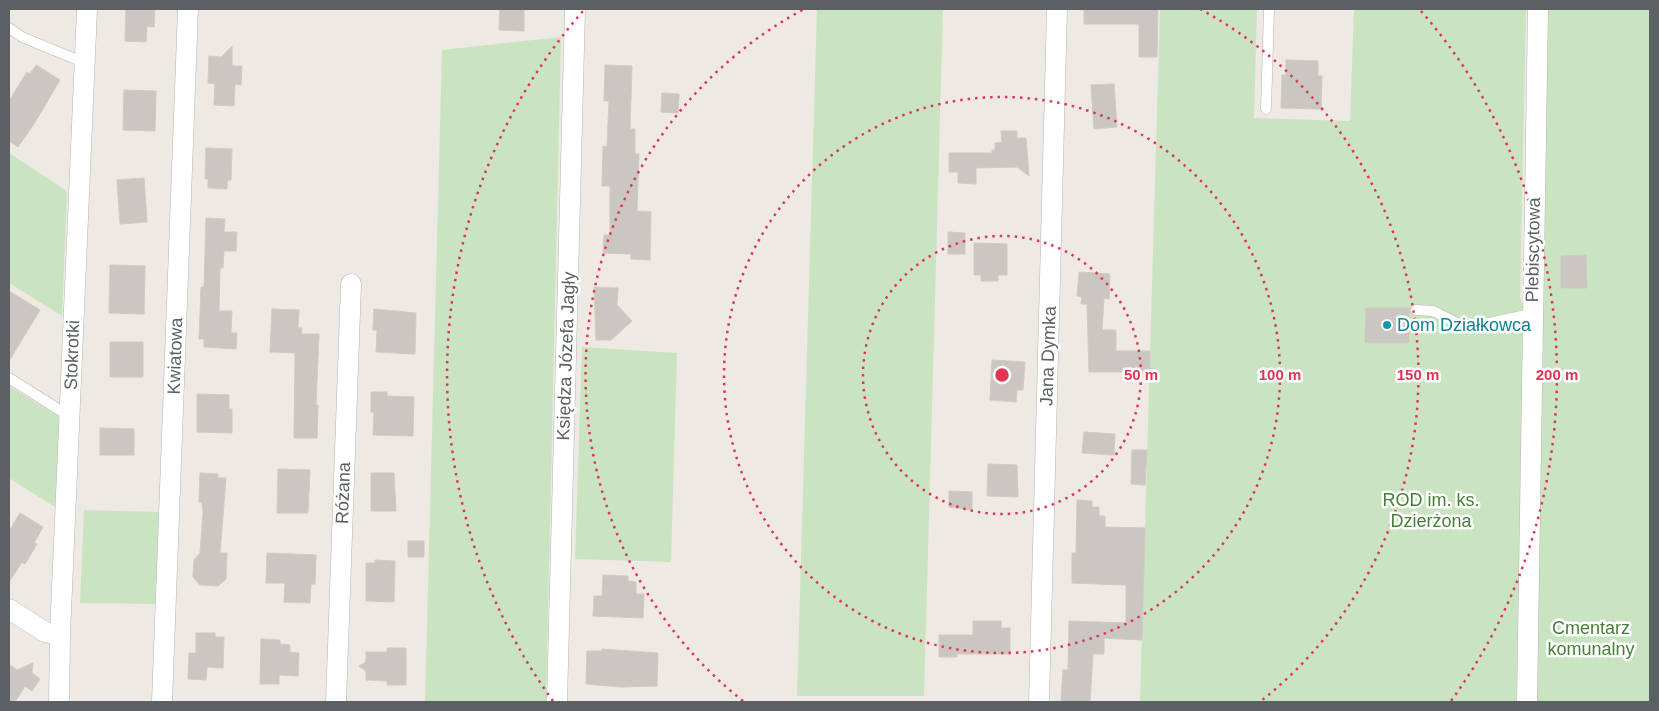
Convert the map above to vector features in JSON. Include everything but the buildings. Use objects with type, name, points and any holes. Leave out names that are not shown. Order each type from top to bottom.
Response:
[{"type":"street","name":"Stokrotki","points":[[59,702],[60,635],[87,9]]},
{"type":"street","name":"Kwiatowa","points":[[162,702],[188,9]]},
{"type":"street","name":"Księdza Józefa Jagły","points":[[557,702],[575,9]]},
{"type":"street","name":"Jana Dymka","points":[[1039,702],[1057,9]]},
{"type":"street","name":"Plebiscytowa","points":[[1527,702],[1538,9]]},
{"type":"street","name":"Różana","points":[[336,702],[351,284]]},
{"type":"street","points":[[9,610],[45,632],[60,635]]},
{"type":"lane","points":[[1266,109],[1268,9]]},
{"type":"lane","points":[[9,28],[22,37],[85,63]]},
{"type":"lane","points":[[1416,310],[1433,311],[1467,328],[1526,314],[1532,309]]},
{"type":"lane","points":[[9,378],[69,416]]},
{"type":"green space","points":[[817,9],[943,9],[924,696],[797,696]]},
{"type":"green space","name":"ROD im. ks. Dzierżona","points":[[1160,9],[1257,9],[1254,118],[1350,121],[1354,9],[1526,9],[1520,297],[1527,319],[1516,702],[1140,702]]},
{"type":"green space","name":"Cmentarz komunalny","points":[[1545,9],[1650,9],[1650,702],[1531,702]]},
{"type":"green space","points":[[561,37],[546,702],[425,702],[442,50]]},
{"type":"green space","points":[[9,153],[67,191],[62,316],[9,283]]},
{"type":"green space","points":[[582,347],[677,353],[671,562],[575,559]]},
{"type":"green space","points":[[9,386],[61,418],[55,507],[9,478]]},
{"type":"green space","points":[[84,510],[159,512],[155,604],[80,603]]},
{"type":"place","name":"Dom Działkowca","points":[[1387,325]]}]
